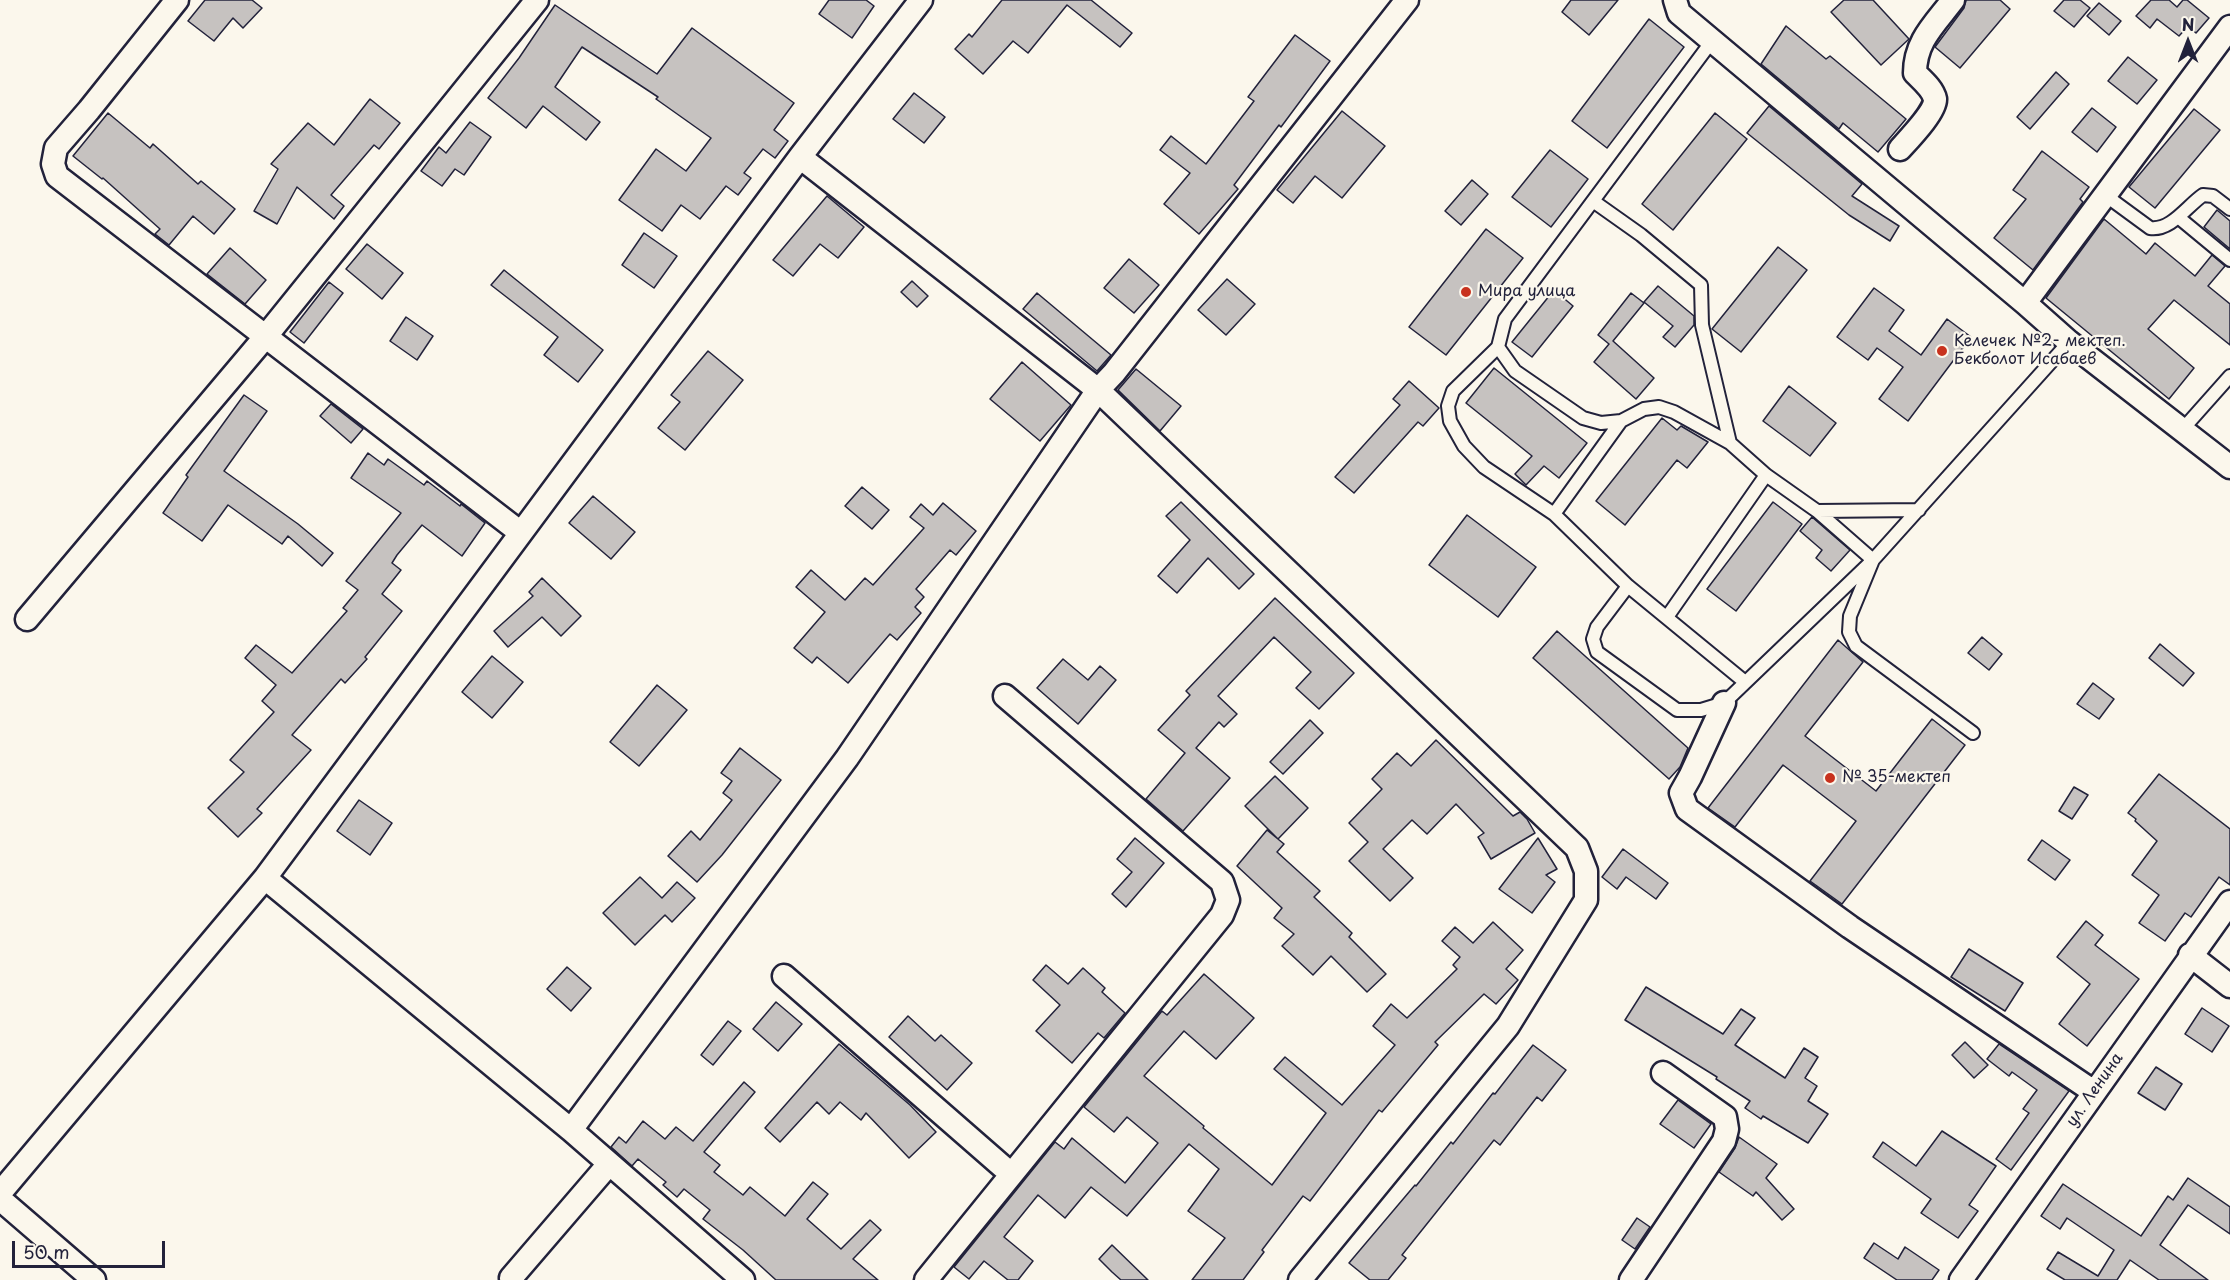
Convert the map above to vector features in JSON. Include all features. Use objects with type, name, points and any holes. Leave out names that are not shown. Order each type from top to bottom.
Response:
[{"type":"street","points":[[177,0],[56,148],[53,164],[57,176],[521,533]]},
{"type":"street","points":[[27,619],[266,336],[537,0]]},
{"type":"street","points":[[570,1130],[847,758],[1098,390],[1114,373],[1407,0]]},
{"type":"street","points":[[1675,0],[1679,13],[2069,342],[2230,467]]},
{"type":"street","points":[[1900,149],[1932,110],[1935,102],[1932,92],[1915,73],[1915,58],[1921,42],[1953,0]]},
{"type":"street","points":[[0,1193],[265,878],[914,3]]},
{"type":"street","points":[[2025,303],[2230,27]]},
{"type":"street","points":[[800,157],[1098,390],[1577,848],[1586,871],[1586,900],[1508,1026],[1300,1280]]},
{"type":"street","points":[[926,1280],[1222,915],[1228,900],[1221,882],[1005,696]]},
{"type":"street","points":[[1724,703],[1681,793],[1687,809],[1850,927],[2094,1092]]},
{"type":"street","points":[[265,878],[570,1130],[742,1280]]},
{"type":"street","name":"ул. Ленина","points":[[1961,1280],[2190,955],[2230,902]]},
{"type":"street","points":[[2190,955],[2230,986]]},
{"type":"street","points":[[784,976],[1011,1174]]},
{"type":"street","points":[[1631,1280],[1724,1141],[1727,1130],[1725,1117],[1664,1073]]},
{"type":"street","points":[[511,1278],[609,1164]]},
{"type":"street","points":[[0,1200],[94,1280]]},
{"type":"lane","points":[[1712,41],[1504,320],[1498,347],[1454,392],[1448,406],[1450,421],[1464,446],[1484,467],[1554,514],[1628,586],[1745,682]]},
{"type":"lane","points":[[2105,195],[2150,228],[2158,230],[2178,217],[2203,195],[2213,196],[2230,209]]},
{"type":"lane","points":[[1593,201],[1641,235],[1701,285],[1702,325],[1730,443]]},
{"type":"lane","points":[[2178,217],[2230,260]]},
{"type":"lane","points":[[1628,586],[1597,627],[1593,639],[1597,652],[1677,710],[1701,710],[1724,703],[1873,560],[2069,342]]},
{"type":"lane","points":[[1498,347],[1515,371],[1583,418],[1601,423],[1621,421],[1644,409],[1659,407],[1674,412],[1730,443],[1766,475],[1817,511],[1873,560]]},
{"type":"lane","points":[[2182,430],[2230,376]]},
{"type":"lane","points":[[1554,514],[1621,421]]},
{"type":"lane","points":[[1666,617],[1766,475]]},
{"type":"lane","points":[[1817,511],[1918,510]]},
{"type":"lane","points":[[1873,560],[1850,616],[1849,632],[1856,646],[1973,733]]},
{"type":"building","points":[[205,0],[252,0],[262,8],[243,28],[233,18],[214,41],[188,21]]},
{"type":"building","points":[[829,0],[866,0],[874,6],[852,38],[819,14]]},
{"type":"building","points":[[1002,0],[1091,0],[1132,33],[1120,47],[1067,5],[1028,53],[1013,41],[983,74],[955,49],[969,34],[972,37]]},
{"type":"building","points":[[1571,0],[1618,0],[1589,35],[1562,12]]},
{"type":"building","points":[[1844,0],[1873,0],[1909,39],[1881,65],[1831,12]]},
{"type":"building","points":[[1966,0],[2000,0],[2010,9],[1960,68],[1935,47],[1964,8]]},
{"type":"building","points":[[2064,0],[2080,0],[2090,8],[2074,27],[2054,11]]},
{"type":"building","points":[[2151,0],[2169,0],[2177,7],[2183,0],[2187,0],[2209,18],[2196,33],[2188,26],[2179,36],[2157,19],[2150,28],[2136,16]]},
{"type":"building","points":[[2099,3],[2121,21],[2109,35],[2087,16]]},
{"type":"building","points":[[555,5],[657,74],[692,28],[794,103],[774,130],[788,141],[775,158],[763,149],[744,173],[751,178],[738,195],[726,186],[700,219],[681,205],[662,231],[619,200],[656,149],[686,171],[711,138],[656,99],[658,97],[582,47],[555,87],[600,122],[586,140],[543,106],[526,128],[488,98]]},
{"type":"building","points":[[1649,19],[1684,47],[1607,148],[1572,121]]},
{"type":"building","points":[[1786,26],[1826,59],[1830,56],[1906,119],[1878,152],[1843,123],[1839,129],[1761,64]]},
{"type":"building","points":[[1295,35],[1330,61],[1234,185],[1238,189],[1199,234],[1164,204],[1190,173],[1160,150],[1171,136],[1206,164],[1254,101],[1248,97]]},
{"type":"building","points":[[2128,57],[2157,80],[2137,104],[2108,81]]},
{"type":"building","points":[[2056,72],[2069,84],[2030,129],[2017,117]]},
{"type":"building","points":[[914,93],[945,117],[924,143],[893,119]]},
{"type":"building","points":[[370,99],[400,123],[379,149],[374,145],[331,195],[344,206],[334,219],[297,187],[277,224],[254,211],[278,169],[271,164],[308,123],[334,145]]},
{"type":"building","points":[[1769,106],[1862,184],[1852,196],[1899,226],[1890,241],[1849,215],[1747,133]]},
{"type":"building","points":[[2092,108],[2116,127],[2097,152],[2072,132]]},
{"type":"building","points":[[2194,109],[2220,130],[2155,208],[2129,187]]},
{"type":"building","points":[[1342,111],[1385,146],[1342,198],[1315,176],[1293,203],[1277,190]]},
{"type":"building","points":[[108,113],[150,148],[153,144],[198,184],[201,181],[235,209],[214,234],[193,216],[169,245],[155,234],[160,229],[103,178],[73,156]]},
{"type":"building","points":[[1715,113],[1747,139],[1673,230],[1642,204]]},
{"type":"building","points":[[470,122],[491,137],[464,175],[455,169],[442,186],[421,171],[439,147],[446,153]]},
{"type":"building","points":[[1550,150],[1588,179],[1551,227],[1512,197]]},
{"type":"building","points":[[2042,151],[2089,187],[2080,199],[2083,202],[2033,270],[1994,238],[2026,199],[2013,190]]},
{"type":"building","points":[[1472,180],[1488,194],[1461,225],[1445,211]]},
{"type":"building","points":[[827,196],[864,227],[838,258],[820,244],[793,276],[773,260]]},
{"type":"building","points":[[2217,210],[2230,221],[2230,249],[2204,227]]},
{"type":"building","points":[[2104,219],[2146,254],[2155,243],[2195,276],[2212,255],[2225,266],[2208,286],[2230,304],[2230,345],[2174,300],[2148,329],[2194,368],[2169,399],[2046,298]]},
{"type":"building","name":"Мира улица","points":[[1486,229],[1523,258],[1446,355],[1409,327]]},
{"type":"building","points":[[644,233],[677,256],[654,288],[622,265]]},
{"type":"building","points":[[367,244],[403,273],[382,299],[346,269]]},
{"type":"building","points":[[1778,247],[1807,270],[1741,352],[1712,329]]},
{"type":"building","points":[[230,248],[266,280],[245,304],[207,274]]},
{"type":"building","points":[[1129,259],[1159,285],[1134,313],[1104,288]]},
{"type":"building","points":[[504,270],[603,350],[578,382],[544,355],[558,337],[491,285]]},
{"type":"building","points":[[1227,279],[1255,304],[1226,335],[1198,310]]},
{"type":"building","points":[[912,281],[928,296],[917,307],[901,292]]},
{"type":"building","points":[[329,282],[343,293],[304,343],[290,332]]},
{"type":"building","points":[[1658,286],[1694,316],[1694,325],[1675,347],[1663,337],[1673,326],[1644,302]]},
{"type":"building","name":"Келечек №2- мектеп. Бекболот Исабаев","points":[[1874,288],[1904,310],[1889,331],[1921,355],[1947,319],[1971,337],[1908,421],[1879,399],[1903,367],[1877,348],[1868,360],[1837,337]]},
{"type":"building","points":[[1554,290],[1573,306],[1532,357],[1512,342]]},
{"type":"building","points":[[1037,293],[1111,355],[1097,371],[1023,309]]},
{"type":"building","points":[[1631,293],[1644,303],[1613,341],[1654,378],[1636,399],[1594,362],[1609,344],[1598,335]]},
{"type":"building","points":[[406,317],[433,336],[417,360],[390,341]]},
{"type":"building","points":[[708,351],[743,380],[685,450],[658,428],[680,402],[671,395]]},
{"type":"building","points":[[1022,362],[1071,405],[1040,441],[990,399]]},
{"type":"building","points":[[1494,368],[1587,443],[1559,478],[1544,466],[1526,485],[1515,474],[1532,456],[1466,403]]},
{"type":"building","points":[[1136,369],[1181,406],[1160,431],[1118,390]]},
{"type":"building","points":[[1409,381],[1439,408],[1423,426],[1418,422],[1354,493],[1335,477],[1400,405],[1393,399]]},
{"type":"building","points":[[1789,386],[1836,423],[1810,456],[1763,421]]},
{"type":"building","points":[[244,395],[267,411],[224,471],[298,524],[333,553],[322,566],[288,536],[282,544],[228,505],[202,541],[163,513],[188,477],[186,475]]},
{"type":"building","points":[[331,404],[363,429],[351,443],[320,416]]},
{"type":"building","points":[[1662,418],[1677,430],[1681,426],[1708,442],[1687,468],[1677,460],[1625,525],[1596,501]]},
{"type":"building","points":[[368,453],[384,465],[388,459],[424,485],[427,481],[485,523],[462,556],[422,525],[397,555],[392,563],[401,570],[382,594],[402,611],[365,657],[367,659],[345,683],[341,679],[292,735],[311,750],[257,809],[262,813],[238,837],[208,808],[244,772],[230,760],[274,712],[262,701],[276,685],[245,658],[256,645],[292,673],[347,611],[343,608],[358,590],[346,581],[401,513],[351,478]]},
{"type":"building","points":[[862,487],[889,510],[872,529],[845,506]]},
{"type":"building","points":[[593,496],[635,532],[611,559],[569,523]]},
{"type":"building","points":[[1181,502],[1254,574],[1239,589],[1208,558],[1177,593],[1158,576],[1190,540],[1166,516]]},
{"type":"building","points":[[1773,502],[1802,524],[1736,611],[1707,589]]},
{"type":"building","points":[[943,503],[976,531],[956,555],[950,550],[916,589],[924,597],[915,607],[921,613],[897,640],[890,634],[848,683],[817,657],[812,663],[794,648],[825,612],[796,587],[811,570],[845,600],[865,578],[873,585],[924,528],[910,517],[921,504],[933,515]]},
{"type":"building","points":[[1467,515],[1536,567],[1498,617],[1429,565]]},
{"type":"building","points":[[1812,517],[1850,550],[1831,571],[1816,558],[1822,550],[1800,531]]},
{"type":"building","points":[[542,578],[581,616],[561,636],[542,617],[508,647],[494,631],[533,596],[529,592]]},
{"type":"building","points":[[1275,598],[1354,673],[1319,709],[1296,688],[1311,672],[1274,637],[1218,696],[1237,714],[1224,727],[1219,722],[1196,748],[1230,778],[1183,831],[1146,799],[1185,753],[1158,730],[1190,695],[1186,691]]},
{"type":"building","points":[[1557,631],[1688,748],[1680,767],[1669,779],[1533,658]]},
{"type":"building","points":[[1982,637],[2002,654],[1989,670],[1968,653]]},
{"type":"building","name":"№ 35-мектеп","points":[[1838,640],[1863,662],[1805,736],[1876,791],[1932,719],[1965,745],[1842,904],[1810,881],[1856,821],[1783,765],[1735,827],[1708,808]]},
{"type":"building","points":[[2160,644],[2194,673],[2183,686],[2149,658]]},
{"type":"building","points":[[492,656],[523,682],[492,718],[462,692]]},
{"type":"building","points":[[1063,659],[1088,680],[1100,666],[1116,680],[1078,724],[1037,688]]},
{"type":"building","points":[[2093,683],[2114,699],[2099,719],[2077,704]]},
{"type":"building","points":[[657,685],[687,710],[639,766],[610,742]]},
{"type":"building","points":[[1310,720],[1323,733],[1283,774],[1270,762]]},
{"type":"building","points":[[1436,740],[1513,816],[1520,812],[1535,833],[1491,859],[1478,837],[1484,833],[1456,804],[1427,834],[1412,820],[1383,849],[1413,878],[1390,901],[1349,861],[1368,842],[1349,823],[1382,789],[1372,779],[1397,753],[1411,766]]},
{"type":"building","points":[[740,748],[781,780],[722,855],[697,882],[668,856],[691,831],[700,840],[732,800],[723,793],[732,781],[721,773]]},
{"type":"building","points":[[2159,774],[2230,829],[2230,885],[2219,877],[2191,917],[2185,913],[2165,941],[2139,923],[2159,895],[2132,875],[2157,841],[2128,813]]},
{"type":"building","points":[[1275,776],[1308,808],[1278,839],[1245,806]]},
{"type":"building","points":[[2074,787],[2088,795],[2072,819],[2059,811]]},
{"type":"building","points":[[359,800],[392,823],[370,855],[337,831]]},
{"type":"building","points":[[1267,830],[1284,844],[1277,852],[1320,891],[1314,897],[1352,933],[1349,937],[1386,974],[1367,992],[1331,956],[1313,975],[1282,946],[1294,934],[1274,918],[1282,908],[1237,866]]},
{"type":"building","points":[[1135,838],[1164,863],[1126,907],[1112,894],[1132,872],[1117,859]]},
{"type":"building","points":[[1538,838],[1557,869],[1546,875],[1555,882],[1532,913],[1499,889]]},
{"type":"building","points":[[2042,840],[2070,860],[2055,880],[2028,860]]},
{"type":"building","points":[[1623,849],[1668,883],[1656,899],[1626,877],[1617,889],[1602,877]]},
{"type":"building","points":[[640,877],[662,898],[677,882],[695,898],[672,922],[665,915],[635,945],[603,913]]},
{"type":"building","points":[[2086,921],[2103,935],[2095,945],[2139,979],[2087,1046],[2059,1024],[2090,984],[2057,957]]},
{"type":"building","points":[[1493,922],[1523,950],[1506,969],[1518,980],[1496,1004],[1484,994],[1435,1042],[1438,1045],[1382,1112],[1379,1110],[1310,1201],[1303,1196],[1262,1250],[1264,1252],[1243,1280],[1192,1280],[1225,1238],[1188,1211],[1219,1169],[1189,1144],[1127,1216],[1091,1187],[1065,1218],[1038,1195],[1004,1237],[1033,1261],[1018,1280],[1008,1280],[984,1261],[969,1279],[954,1267],[1055,1142],[1064,1149],[1072,1138],[1125,1183],[1158,1143],[1127,1117],[1114,1132],[1084,1107],[1162,1011],[1167,1015],[1204,974],[1254,1018],[1216,1059],[1184,1031],[1144,1076],[1272,1185],[1326,1113],[1274,1069],[1285,1057],[1342,1105],[1395,1045],[1373,1026],[1391,1004],[1407,1018],[1457,969],[1453,965],[1460,957],[1442,941],[1455,927],[1473,943]]},
{"type":"building","points":[[1969,949],[2023,983],[2005,1011],[1951,977]]},
{"type":"building","points":[[1046,965],[1068,984],[1083,968],[1105,988],[1102,992],[1125,1013],[1104,1038],[1098,1033],[1072,1063],[1036,1031],[1060,1005],[1033,980]]},
{"type":"building","points":[[567,967],[591,988],[571,1011],[547,989]]},
{"type":"building","points":[[1646,987],[1723,1034],[1741,1009],[1755,1018],[1735,1045],[1785,1078],[1804,1048],[1818,1057],[1805,1078],[1817,1086],[1808,1101],[1828,1114],[1808,1143],[1763,1116],[1761,1119],[1745,1108],[1750,1101],[1716,1079],[1717,1077],[1625,1020]]},
{"type":"building","points":[[776,1002],[802,1024],[778,1051],[753,1029]]},
{"type":"building","points":[[2202,1008],[2229,1026],[2212,1052],[2185,1034]]},
{"type":"building","points":[[908,1016],[935,1041],[941,1035],[972,1063],[947,1090],[889,1037]]},
{"type":"building","points":[[728,1021],[741,1031],[713,1065],[701,1055]]},
{"type":"building","points":[[1965,1042],[1988,1065],[1974,1078],[1952,1055]]},
{"type":"building","points":[[839,1044],[910,1105],[936,1132],[909,1158],[866,1113],[861,1120],[840,1102],[829,1114],[817,1102],[780,1142],[765,1128]]},
{"type":"building","points":[[1999,1044],[2069,1091],[2011,1170],[1996,1159],[2029,1113],[2023,1109],[2037,1090],[2012,1072],[2009,1076],[1987,1059]]},
{"type":"building","points":[[1533,1045],[1566,1070],[1542,1101],[1537,1097],[1500,1145],[1494,1140],[1402,1255],[1406,1258],[1388,1280],[1370,1280],[1349,1263],[1451,1142],[1453,1144]]},
{"type":"building","points":[[2156,1067],[2182,1084],[2165,1110],[2138,1093]]},
{"type":"building","points":[[744,1082],[755,1092],[704,1152],[720,1165],[714,1172],[743,1195],[750,1187],[785,1216],[813,1182],[828,1194],[807,1219],[841,1249],[870,1220],[881,1230],[853,1259],[878,1280],[776,1280],[743,1250],[703,1219],[710,1210],[684,1189],[677,1197],[663,1185],[666,1182],[638,1159],[632,1166],[611,1147],[619,1137],[626,1143],[643,1121],[665,1139],[676,1127],[693,1141]]},
{"type":"building","points":[[1678,1100],[1711,1124],[1694,1148],[1660,1124]]},
{"type":"building","points":[[1942,1131],[1996,1166],[1969,1205],[1978,1211],[1958,1238],[1921,1213],[1931,1199],[1873,1157],[1883,1142],[1916,1166]]},
{"type":"building","points":[[1739,1137],[1777,1164],[1766,1178],[1794,1209],[1782,1220],[1756,1192],[1753,1196],[1719,1172],[1735,1148]]},
{"type":"building","points":[[2188,1178],[2230,1207],[2230,1234],[2188,1205],[2160,1245],[2208,1280],[2159,1280],[2130,1260],[2117,1280],[2065,1280],[2047,1269],[2058,1252],[2098,1276],[2114,1250],[2067,1218],[2060,1229],[2041,1216],[2063,1184],[2141,1236],[2168,1196],[2173,1200]]},
{"type":"building","points":[[1637,1218],[1650,1227],[1635,1249],[1622,1240]]},
{"type":"building","points":[[1874,1243],[1898,1259],[1905,1247],[1939,1270],[1932,1280],[1897,1280],[1864,1258]]},
{"type":"building","points":[[1112,1245],[1148,1280],[1121,1280],[1112,1272],[1099,1259]]},
{"type":"place","name":"Мира улица","points":[[1466,292]]},
{"type":"place","name":"Келечек №2- мектеп. Бекболот Исабаев","points":[[1942,351]]},
{"type":"place","name":"№ 35-мектеп","points":[[1830,778]]}]
